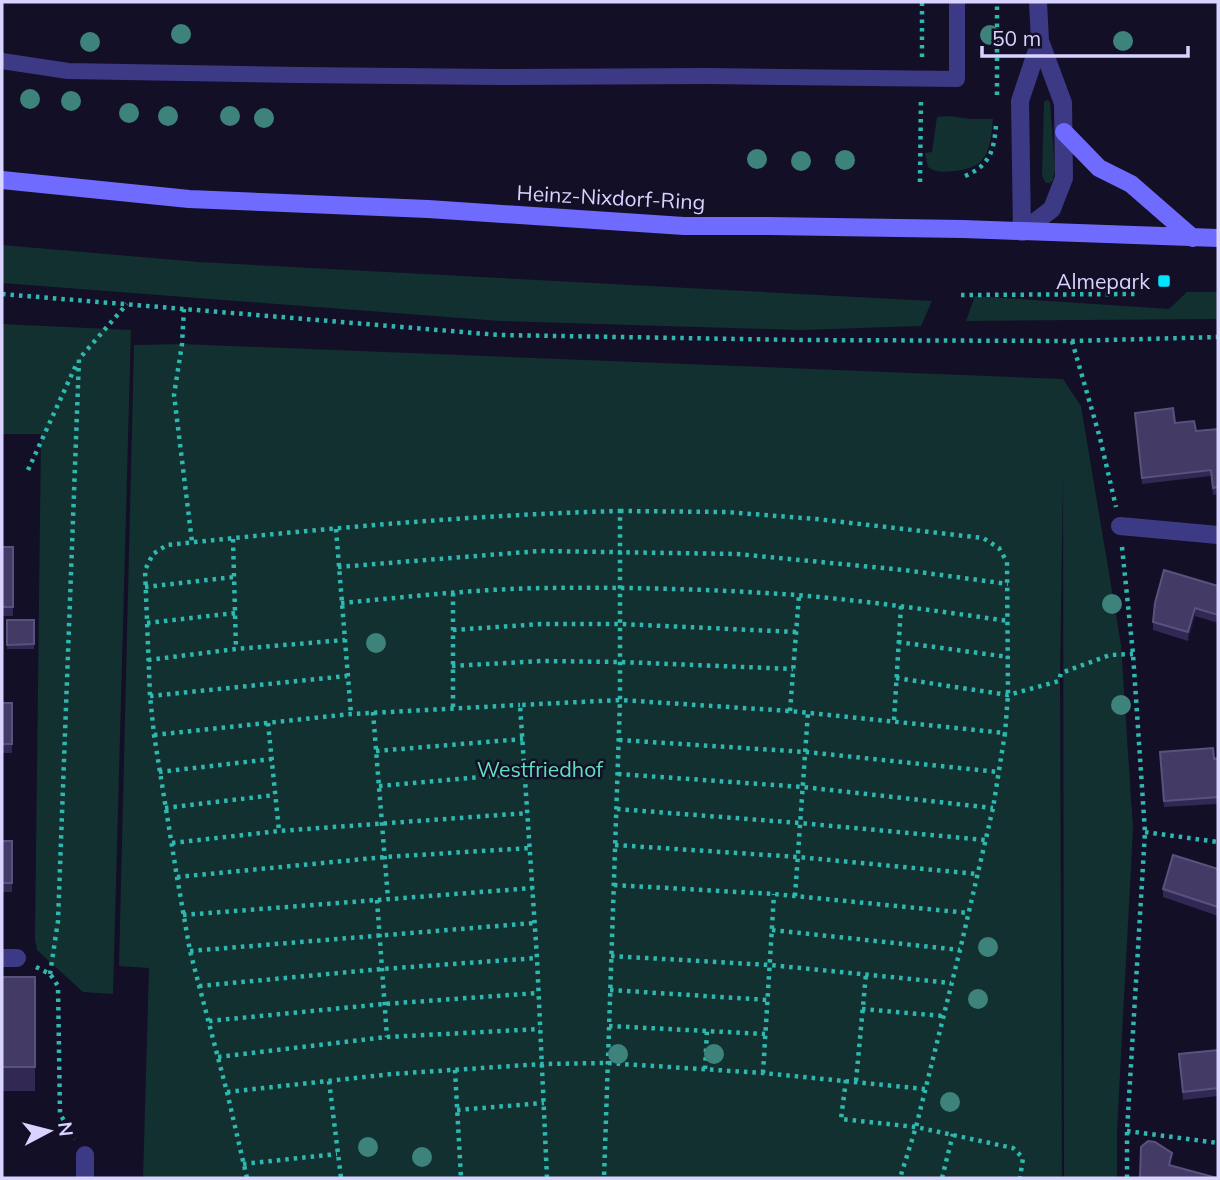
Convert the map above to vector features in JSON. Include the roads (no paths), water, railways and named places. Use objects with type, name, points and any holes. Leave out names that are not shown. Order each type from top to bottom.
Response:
[{"type":"main road","points":[[1064,132],[1099,168],[1131,184],[1193,238]]},
{"type":"main road","name":"Heinz-Nixdorf-Ring","points":[[2,180],[189,199],[428,209],[684,226],[796,226],[1218,238]]},
{"type":"street","points":[[1022,232],[1052,209],[1064,178],[1063,103],[1040,41],[1038,2]]},
{"type":"street","points":[[1022,232],[1020,102],[1040,41]]},
{"type":"street","points":[[1120,526],[1218,535]]},
{"type":"street","points":[[85,1155],[85,1178]]},
{"type":"lane","points":[[2,61],[68,71],[271,75],[957,79],[957,2]]},
{"type":"place","name":"Almepark","points":[[1164,281]]},
{"type":"park label","name":"Westfriedhof","points":[[540,769]]}]
